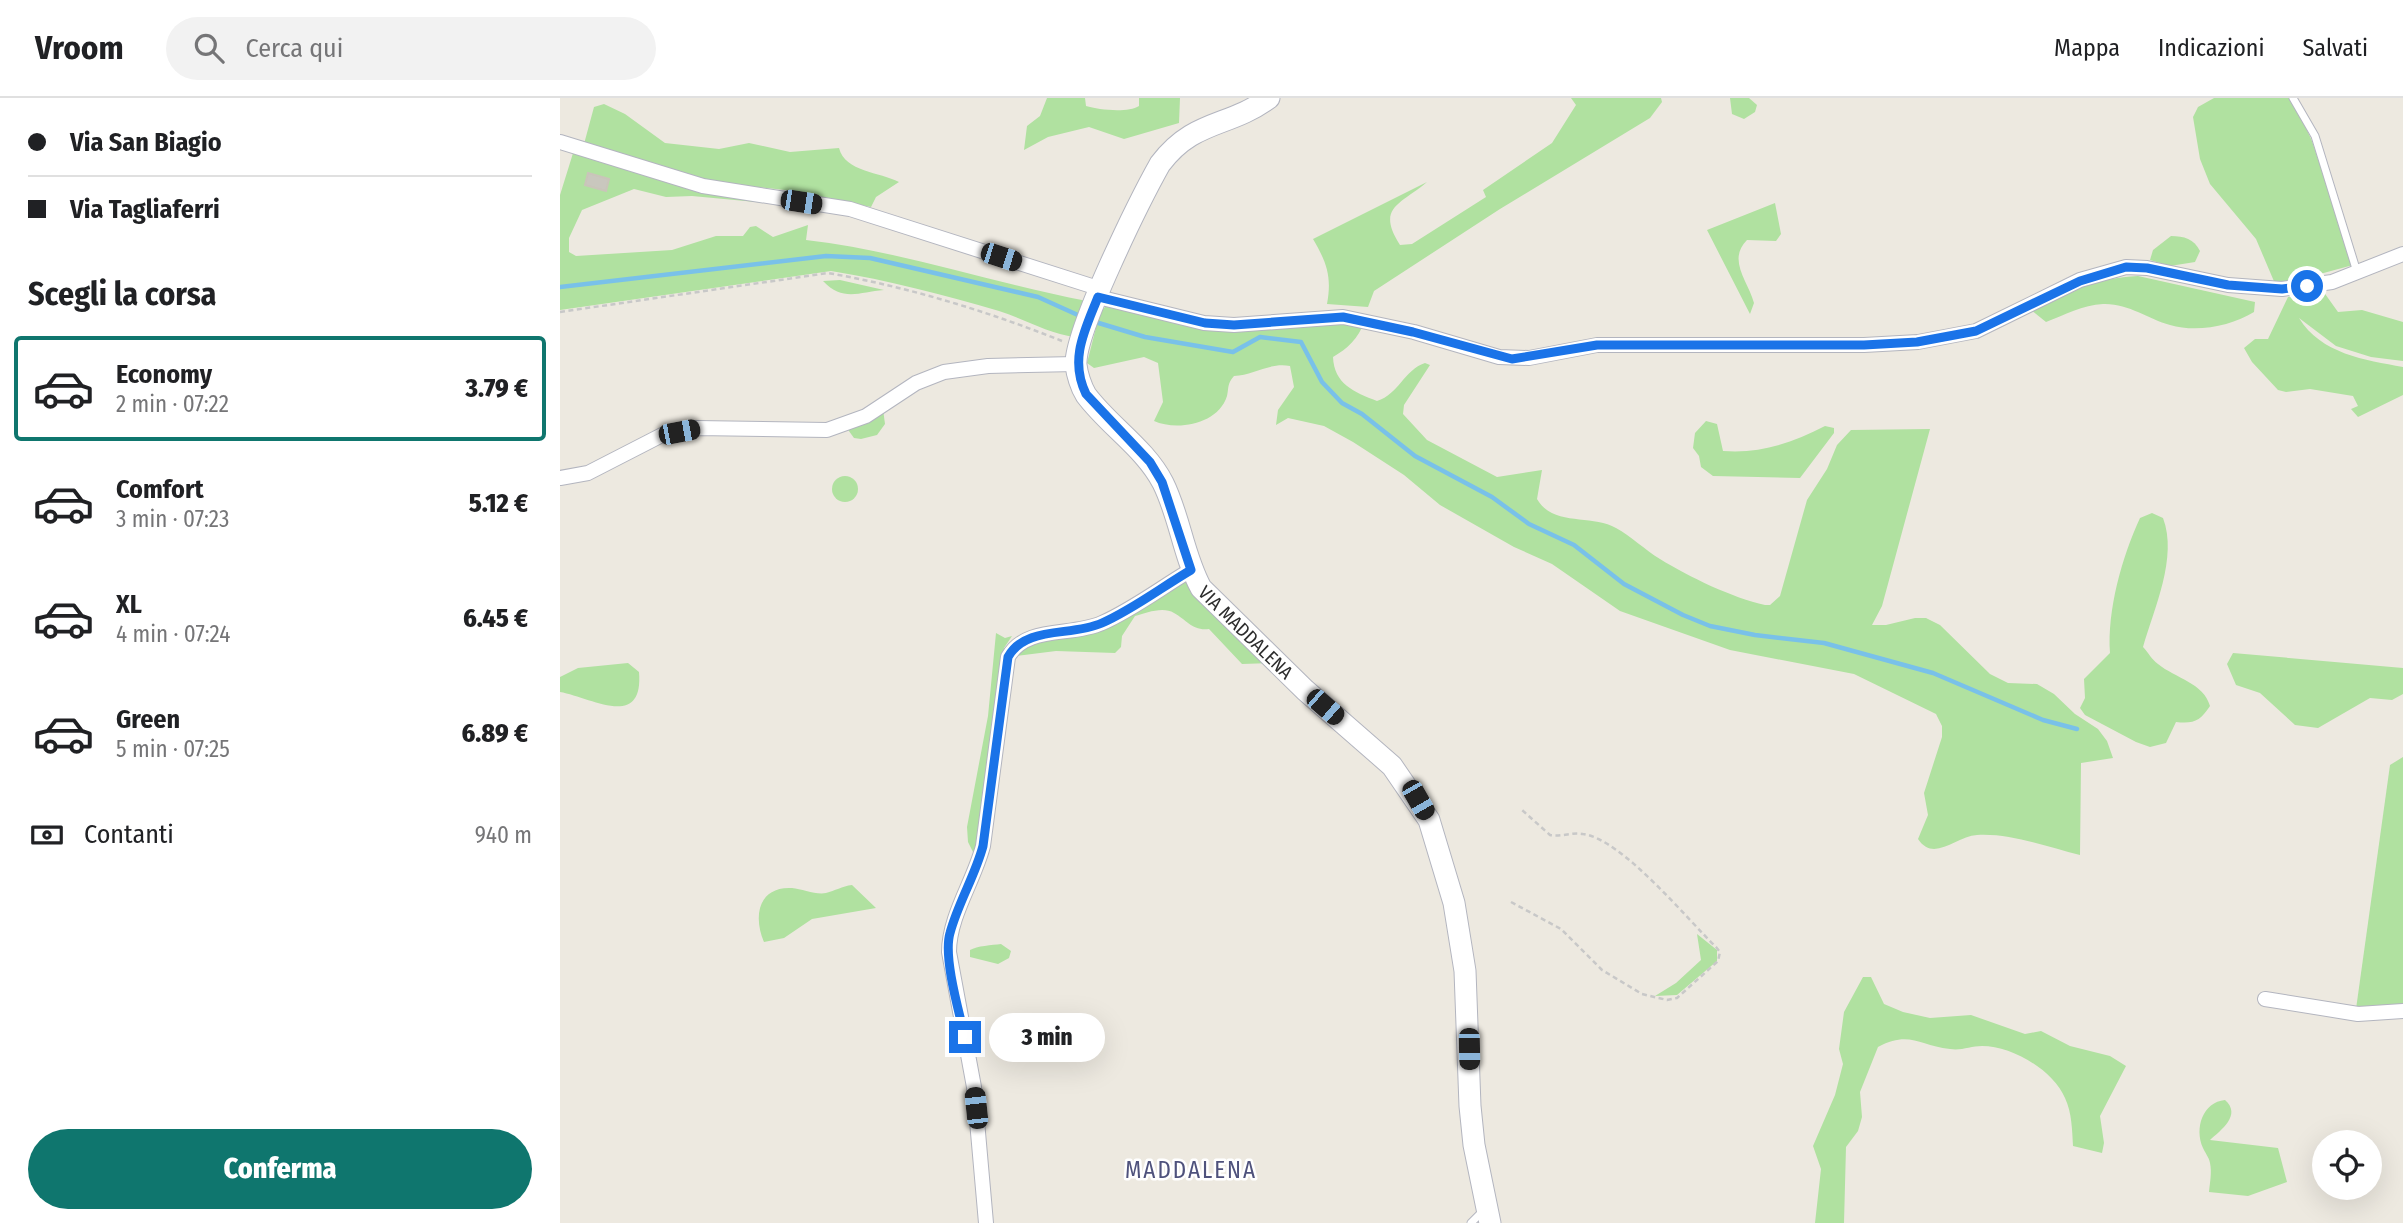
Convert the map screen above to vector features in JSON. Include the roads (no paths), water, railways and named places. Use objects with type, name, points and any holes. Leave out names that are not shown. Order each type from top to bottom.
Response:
[{"type":"street","points":[[560,478],[588,473],[662,435],[696,428],[827,430],[866,416],[916,383],[944,372],[1079,349],[1098,296],[1146,191],[1175,145],[1192,133],[1251,111],[1269,98]]},
{"type":"street","points":[[560,142],[702,186],[850,209],[1098,296],[1205,323],[1234,325],[1343,317],[1413,332],[1512,359],[1597,345],[1864,345],[1917,342],[1976,331],[2080,281],[2126,267],[2147,268],[2228,285],[2282,289],[2332,282],[2403,254]]},
{"type":"street","name":"VIA MADDALENA","points":[[1079,349],[1086,394],[1150,462],[1162,482],[1191,570],[1201,588],[1246,634],[1392,766],[1429,820],[1454,903],[1465,971],[1470,1106],[1488,1215]]},
{"type":"street","points":[[986,1223],[974,1087],[949,952],[949,935],[976,873],[983,846],[1008,657],[1015,644],[1032,637],[1102,623],[1191,570]]},
{"type":"street","points":[[2264,999],[2358,1014],[2403,1011]]},
{"type":"lane","points":[[2293,98],[2315,136],[2357,272]]},
{"type":"lane","points":[[1471,1223],[1488,1215]]},
{"type":"waterway","points":[[560,287],[826,256],[870,258],[1038,297],[1080,316]]},
{"type":"waterway","points":[[1092,321],[1145,337],[1233,352],[1260,337],[1301,342],[1322,382],[1342,403],[1362,414],[1415,456],[1492,497],[1529,524],[1574,545],[1624,584],[1683,615],[1710,626],[1755,635],[1824,643],[1933,673],[2043,720],[2077,729]]},
{"type":"district","name":"MADDALENA","points":[[1191,1170]]}]
